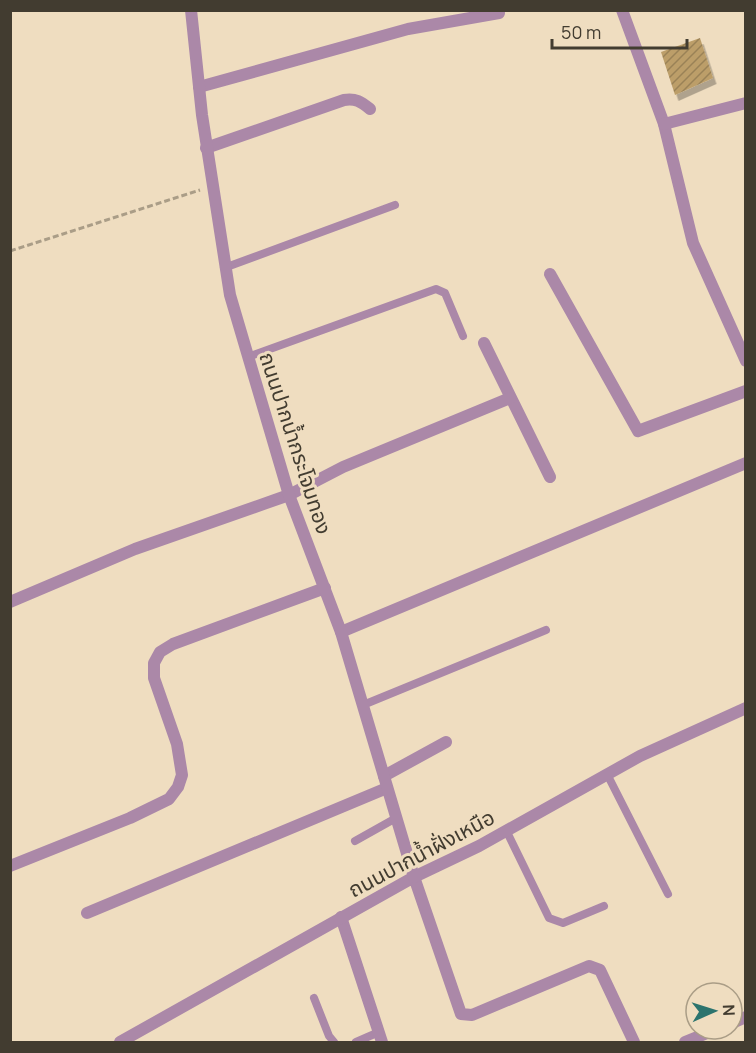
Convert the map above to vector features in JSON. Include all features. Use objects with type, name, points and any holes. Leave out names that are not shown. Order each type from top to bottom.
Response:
[{"type":"street","name":"ถนนปากน้ำกระโจมทอง","points":[[190,10],[206,148],[224,268],[248,357],[289,495],[341,632],[414,877],[461,1014],[472,1016],[589,966],[600,970],[634,1042]]},
{"type":"street","points":[[622,10],[664,124],[693,243],[746,361]]},
{"type":"street","points":[[199,87],[408,29],[499,13]]},
{"type":"street","points":[[206,148],[344,100],[361,101],[370,109]]},
{"type":"street","points":[[664,124],[746,103]]},
{"type":"street","points":[[550,274],[638,431],[746,391]]},
{"type":"street","points":[[484,343],[550,477]]},
{"type":"street","points":[[10,602],[135,549],[289,495],[343,467],[510,398]]},
{"type":"street","points":[[341,632],[746,463]]},
{"type":"street","points":[[10,866],[130,818],[169,799],[178,787],[182,775],[177,744],[154,678],[153,663],[160,652],[173,644],[325,588]]},
{"type":"street","name":"ถนนปากน้ำฝั่งเหนือ","points":[[120,1042],[341,917],[640,756],[746,708]]},
{"type":"street","points":[[87,913],[385,782],[446,742]]},
{"type":"street","points":[[341,917],[381,1037]]},
{"type":"lane","points":[[224,268],[396,206]]},
{"type":"lane","points":[[248,357],[436,289],[445,293],[463,336]]},
{"type":"lane","points":[[363,705],[546,630]]},
{"type":"lane","points":[[607,774],[668,894]]},
{"type":"lane","points":[[355,841],[396,818]]},
{"type":"lane","points":[[506,830],[549,918],[563,923],[604,906]]},
{"type":"lane","points":[[314,998],[328,1036],[334,1042]]},
{"type":"lane","points":[[356,1042],[381,1037]]},
{"type":"path","points":[[10,251],[212,186]]},
{"type":"building","points":[[700,38],[713,78],[675,95],[661,52]]}]
